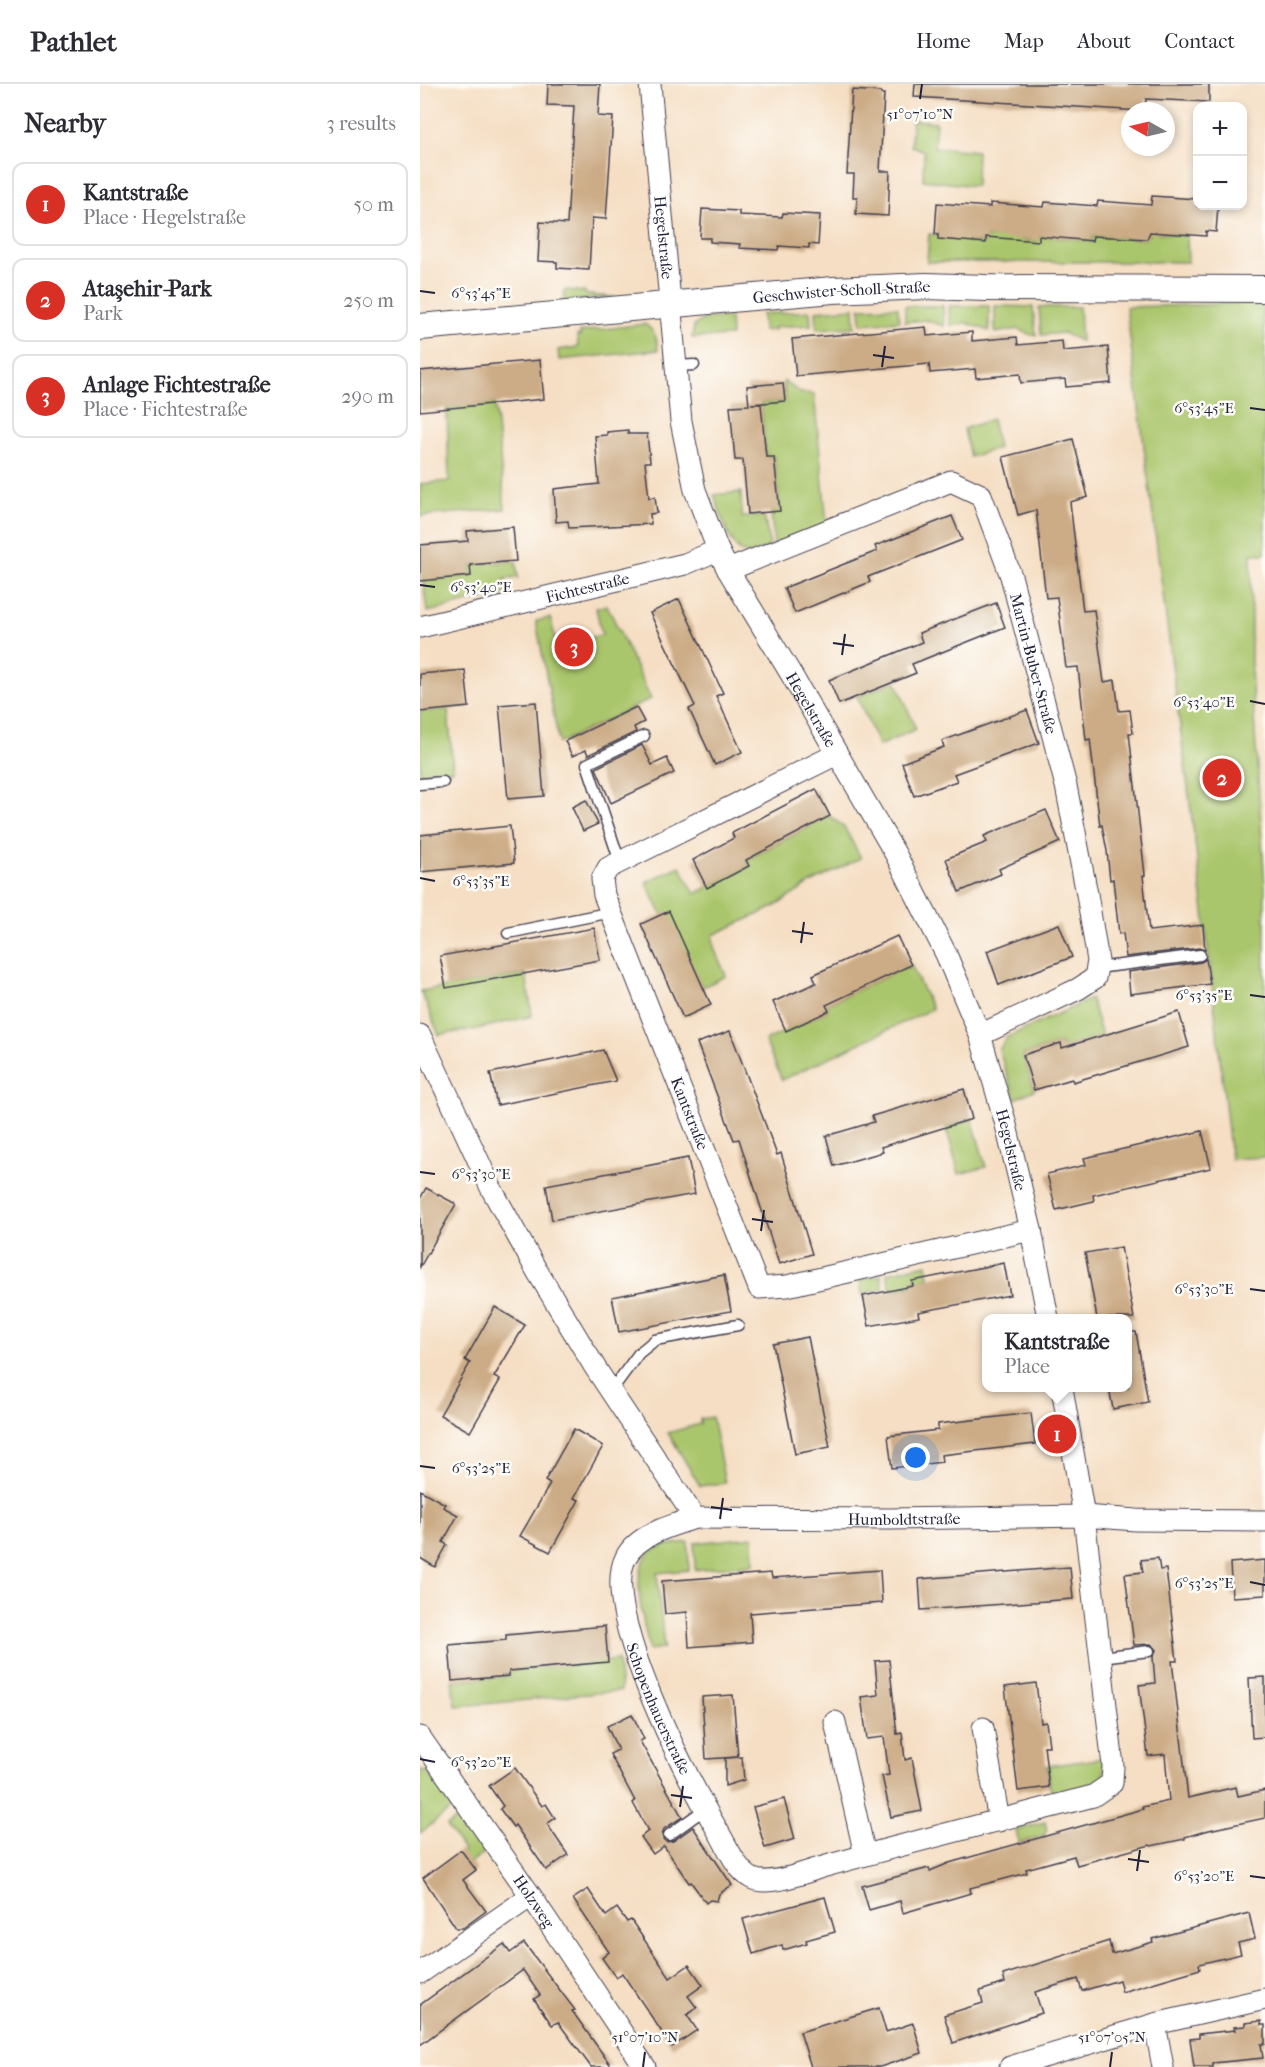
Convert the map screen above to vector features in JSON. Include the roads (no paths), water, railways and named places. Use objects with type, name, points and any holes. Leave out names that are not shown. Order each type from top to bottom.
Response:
[{"type":"street","name":"Hegelstraße","points":[[650,84],[670,303],[685,365],[681,420],[695,490],[728,570],[837,754],[922,905],[946,954],[980,1035],[1005,1121],[1031,1230],[1047,1314]]},
{"type":"street","name":"Geschwister-Scholl-Straße","points":[[420,327],[833,290],[926,286],[1265,289]]},
{"type":"street","name":"Martin-Buber-Straße","points":[[728,570],[951,482],[981,495],[1011,576],[1066,786],[1088,894],[1098,961],[1097,968]]},
{"type":"street","name":"Fichtestraße","points":[[420,627],[685,564],[718,550]]},
{"type":"street","name":"Kantstraße","points":[[837,754],[608,868],[602,879],[604,895],[759,1288],[788,1286],[1031,1230]]},
{"type":"street","points":[[980,1035],[1078,989],[1095,978],[1097,968]]},
{"type":"street","points":[[420,1035],[492,1190],[561,1312],[695,1518]]},
{"type":"street","points":[[1063,1392],[1084,1516]]},
{"type":"street","name":"Humboldtstraße","points":[[695,1518],[889,1519],[1084,1516],[1136,1520],[1265,1521]]},
{"type":"street","name":"Schopenhauerstraße","points":[[695,1518],[664,1528],[638,1543],[625,1557],[621,1589],[625,1617],[640,1669],[665,1732],[705,1809],[737,1863],[752,1879],[771,1882],[865,1855],[1093,1796],[1112,1783],[1113,1766],[1084,1516]]},
{"type":"street","points":[[835,1722],[865,1855]]},
{"type":"street","points":[[983,1728],[999,1821]]},
{"type":"street","name":"Holzweg","points":[[423,1749],[531,1896],[645,2067]]},
{"type":"street","points":[[420,1973],[531,1896]]},
{"type":"street","points":[[1010,2067],[1155,2024],[1265,1999]]},
{"type":"street","points":[[1155,2024],[1162,2067]]},
{"type":"lane","points":[[620,862],[587,764],[644,736]]},
{"type":"lane","points":[[420,784],[443,782]]},
{"type":"lane","points":[[508,933],[612,912]]},
{"type":"lane","points":[[1097,968],[1200,955]]},
{"type":"lane","points":[[611,1391],[639,1353],[655,1340],[738,1325]]},
{"type":"lane","points":[[1101,1657],[1149,1651]]},
{"type":"lane","points":[[669,1835],[705,1809]]},
{"type":"place","name":"Anlage Fichtestraße","points":[[574,647]]},
{"type":"place","name":"Ataşehir-Park","points":[[1222,778]]},
{"type":"place","name":"Kantstraße","points":[[1057,1434]]}]
